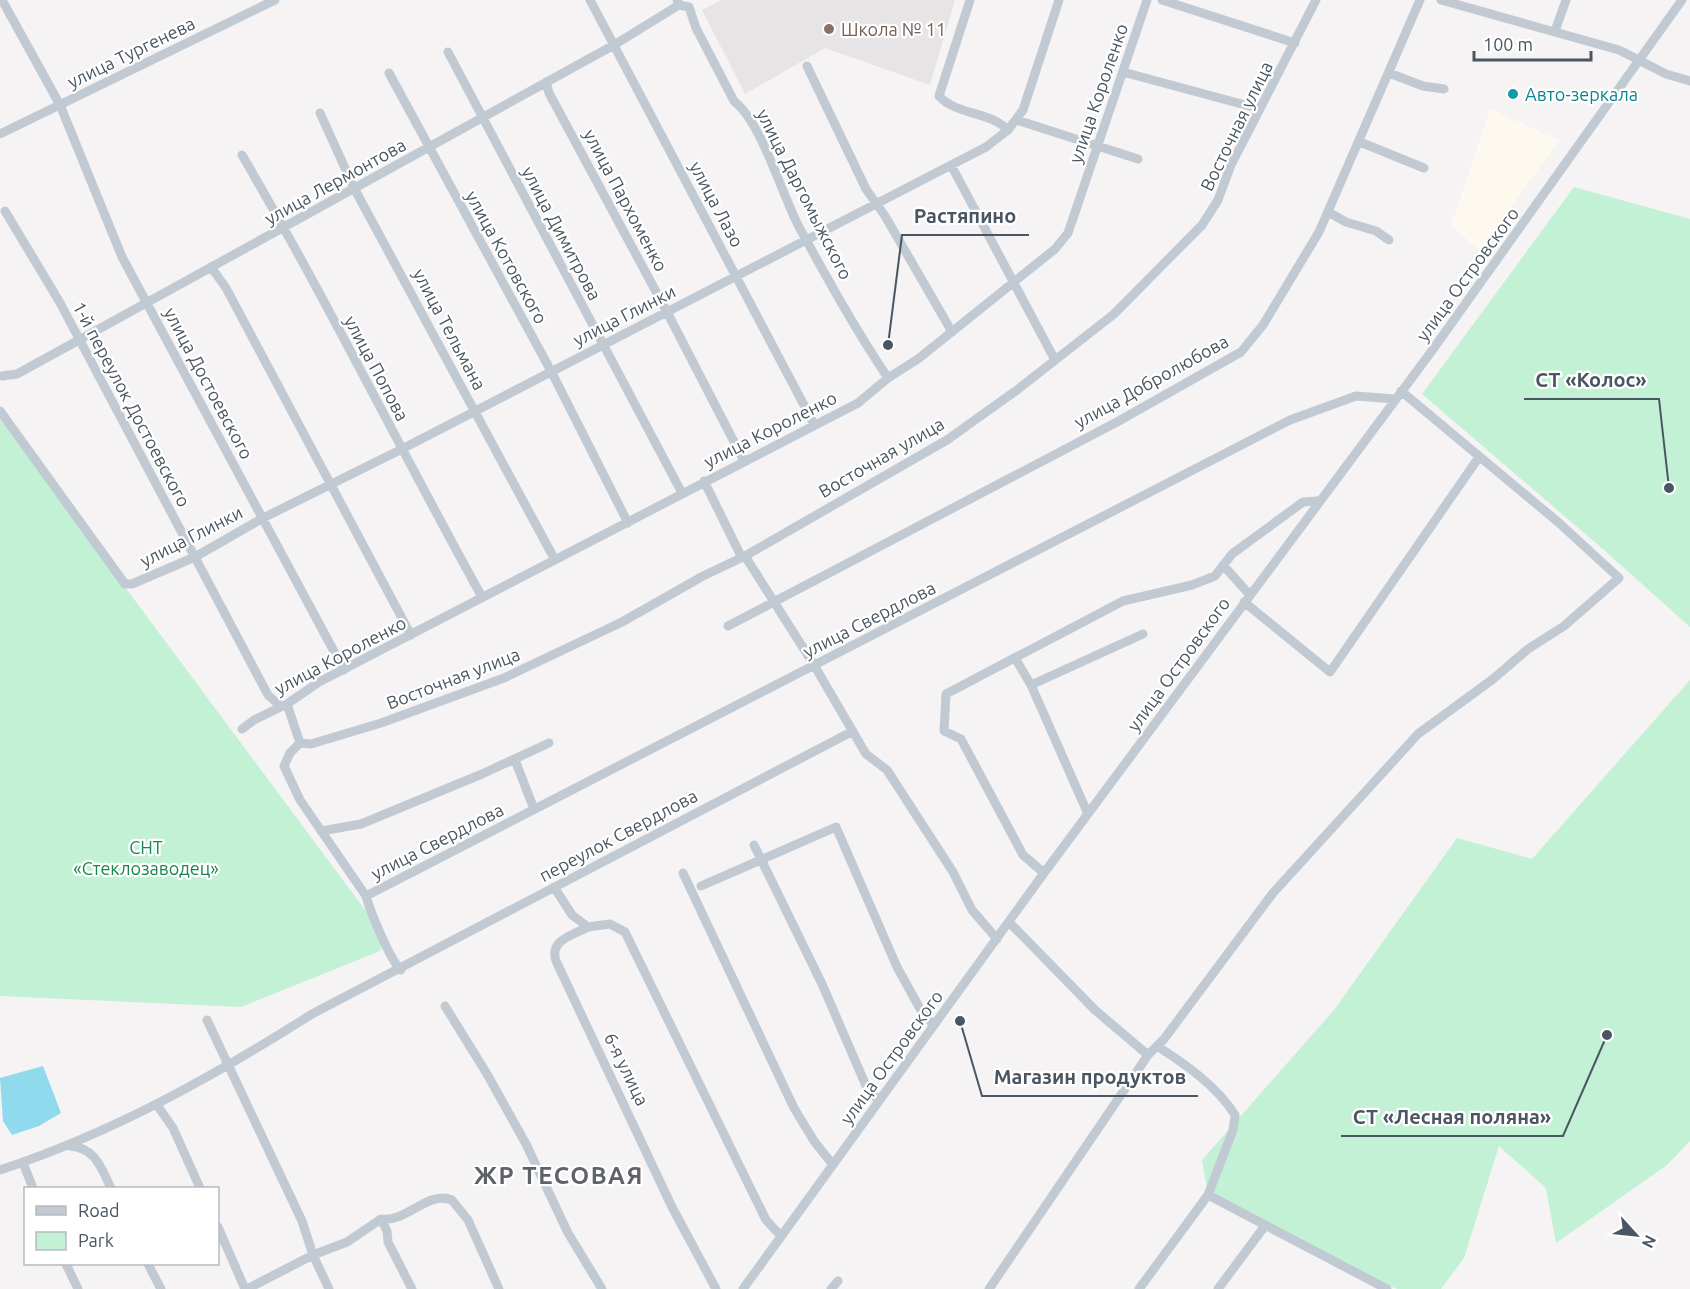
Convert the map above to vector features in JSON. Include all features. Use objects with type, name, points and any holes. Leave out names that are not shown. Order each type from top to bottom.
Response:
[{"type":"street","name":"улица Достоевского","points":[[2,0],[60,105],[110,231],[344,670]]},
{"type":"street","name":"улица Тургенева","points":[[0,134],[275,0]]},
{"type":"street","name":"улица Лазо","points":[[590,0],[814,424]]},
{"type":"street","points":[[970,0],[939,96],[948,103],[998,122],[1008,130]]},
{"type":"street","name":"улица Глинки","points":[[0,411],[125,584],[132,584],[195,557],[263,518],[402,449],[986,147],[1017,120],[1030,94],[1059,0]]},
{"type":"street","name":"улица Короленко","points":[[242,729],[344,670],[858,403],[888,378],[918,359],[1012,284],[1055,249],[1068,233],[1147,0]]},
{"type":"street","points":[[1162,0],[1295,43]]},
{"type":"street","name":"Восточная улица","points":[[300,743],[311,744],[381,723],[526,669],[744,557],[947,440],[1055,360],[1129,300],[1202,225],[1218,200],[1231,165],[1316,0]]},
{"type":"street","name":"улица Добролюбова","points":[[728,626],[1234,358],[1263,325],[1303,262],[1360,142],[1420,0]]},
{"type":"street","points":[[1441,0],[1619,50],[1666,74],[1690,81]]},
{"type":"street","points":[[1555,31],[1566,0]]},
{"type":"street","name":"улица Островского","points":[[747,1288],[782,1236],[1044,873],[1401,391],[1682,0]]},
{"type":"street","name":"улица Лермонтова","points":[[1,374],[17,374],[147,303],[614,45],[678,3]]},
{"type":"street","name":"улица Даргомыжского","points":[[678,3],[689,7],[694,15],[696,28],[734,101],[744,109],[757,131],[800,227],[846,313],[888,378]]},
{"type":"street","name":"улица Димитрова","points":[[448,52],[682,493]]},
{"type":"street","points":[[807,66],[875,203],[952,332]]},
{"type":"street","points":[[1123,72],[1260,109]]},
{"type":"street","name":"улица Котовского","points":[[389,73],[430,147],[445,180],[551,371],[628,523]]},
{"type":"street","points":[[1389,73],[1423,86],[1444,89]]},
{"type":"street","name":"улица Пархоменко","points":[[546,82],[549,93],[744,461]]},
{"type":"street","name":"улица Тельмана","points":[[320,113],[354,188],[555,560]]},
{"type":"street","points":[[1017,120],[1138,159]]},
{"type":"street","points":[[1360,142],[1424,168]]},
{"type":"street","name":"улица Попова","points":[[242,154],[351,351],[411,470],[482,597]]},
{"type":"street","points":[[951,165],[1012,284],[1055,360]]},
{"type":"street","name":"1-й переулок Достоевского","points":[[4,211],[43,273],[268,695],[283,705],[300,743]]},
{"type":"street","points":[[1328,212],[1346,222],[1376,231],[1389,240]]},
{"type":"street","points":[[211,267],[226,288],[411,635]]},
{"type":"street","points":[[988,1289],[1148,1055],[1273,893],[1418,734],[1493,679],[1528,649],[1564,626],[1619,578],[1401,391]]},
{"type":"street","name":"улица Свердлова","points":[[366,896],[1290,420],[1356,396],[1394,399]]},
{"type":"street","points":[[1223,565],[1246,598],[1330,672],[1479,457]]},
{"type":"street","points":[[704,481],[744,557],[774,600],[866,754],[880,763],[934,843],[972,910],[997,939]]},
{"type":"street","points":[[1044,873],[1023,855],[961,739],[944,730],[946,694],[1123,601],[1192,585],[1215,576],[1232,554],[1303,502],[1318,501]]},
{"type":"street","points":[[1031,685],[1143,634]]},
{"type":"street","points":[[1015,658],[1031,685],[1088,813]]},
{"type":"street","name":"переулок Свердлова","points":[[0,1170],[68,1146],[153,1104],[157,1105],[228,1068],[312,1014],[401,970],[554,886],[853,731]]},
{"type":"street","points":[[300,743],[290,753],[284,766],[292,788],[366,896],[393,963],[401,970]]},
{"type":"street","points":[[321,831],[361,824],[515,760],[549,743]]},
{"type":"street","points":[[515,760],[534,808]]},
{"type":"street","points":[[701,886],[836,827],[897,967],[923,1014],[934,1025]]},
{"type":"street","points":[[754,845],[822,984],[867,1088],[879,1101]]},
{"type":"street","points":[[683,873],[794,1108],[814,1142],[833,1165]]},
{"type":"street","points":[[554,886],[572,915],[588,927],[610,924],[625,932],[766,1220],[782,1236]]},
{"type":"street","points":[[1009,922],[1095,1010],[1148,1055]]},
{"type":"street","name":"6-я улица","points":[[588,927],[557,944],[554,951],[556,961],[672,1207],[716,1289]]},
{"type":"street","points":[[445,1006],[488,1074],[526,1144],[568,1233],[602,1289]]},
{"type":"street","points":[[207,1020],[302,1221],[313,1255],[329,1289]]},
{"type":"street","points":[[1139,1289],[1208,1196],[1233,1131],[1235,1115],[1226,1100],[1177,1059],[1157,1046]]},
{"type":"street","points":[[157,1105],[173,1128],[200,1187]]},
{"type":"street","points":[[68,1146],[81,1147],[93,1154],[110,1187]]},
{"type":"street","points":[[23,1163],[33,1187]]},
{"type":"street","points":[[1208,1196],[1387,1289]]},
{"type":"street","points":[[219,1229],[246,1289],[313,1255],[347,1242],[381,1219],[398,1218],[437,1198],[452,1200],[468,1220],[499,1289]]},
{"type":"street","points":[[381,1219],[387,1231],[388,1242],[412,1289]]},
{"type":"street","points":[[1218,1289],[1264,1227]]},
{"type":"street","points":[[67,1265],[78,1289]]},
{"type":"street","points":[[149,1265],[161,1289]]},
{"type":"shaded area","name":"Школа № 11","points":[[721,0],[955,0],[930,85],[825,48],[745,94],[702,10]]},
{"type":"shaded area","points":[[1490,109],[1559,140],[1480,251],[1451,225]]},
{"type":"green space","points":[[1574,187],[1690,219],[1690,627],[1422,394]]},
{"type":"green space","name":"СНТ «Стеклозаводец»","points":[[0,419],[386,938],[380,951],[241,1007],[0,996]]},
{"type":"green space","points":[[1690,680],[1690,1141],[1667,1165],[1556,1243],[1546,1188],[1499,1146],[1464,1258],[1441,1289],[1397,1289],[1326,1257],[1208,1195],[1202,1160],[1334,1010],[1457,838],[1532,859]]},
{"type":"water","points":[[43,1066],[61,1113],[39,1126],[12,1135],[3,1121],[0,1078]]},
{"type":"place","name":"Школа № 11","points":[[829,29]]},
{"type":"place","name":"Авто-зеркала","points":[[1513,94]]},
{"type":"place","name":"Растяпино","points":[[888,345]]},
{"type":"place","name":"СТ «Колос»","points":[[1669,488]]},
{"type":"place","name":"Магазин продуктов","points":[[960,1021]]},
{"type":"place","name":"СТ «Лесная поляна»","points":[[1607,1035]]},
{"type":"district","name":"ЖР ТЕСОВАЯ","points":[[559,1175]]}]
